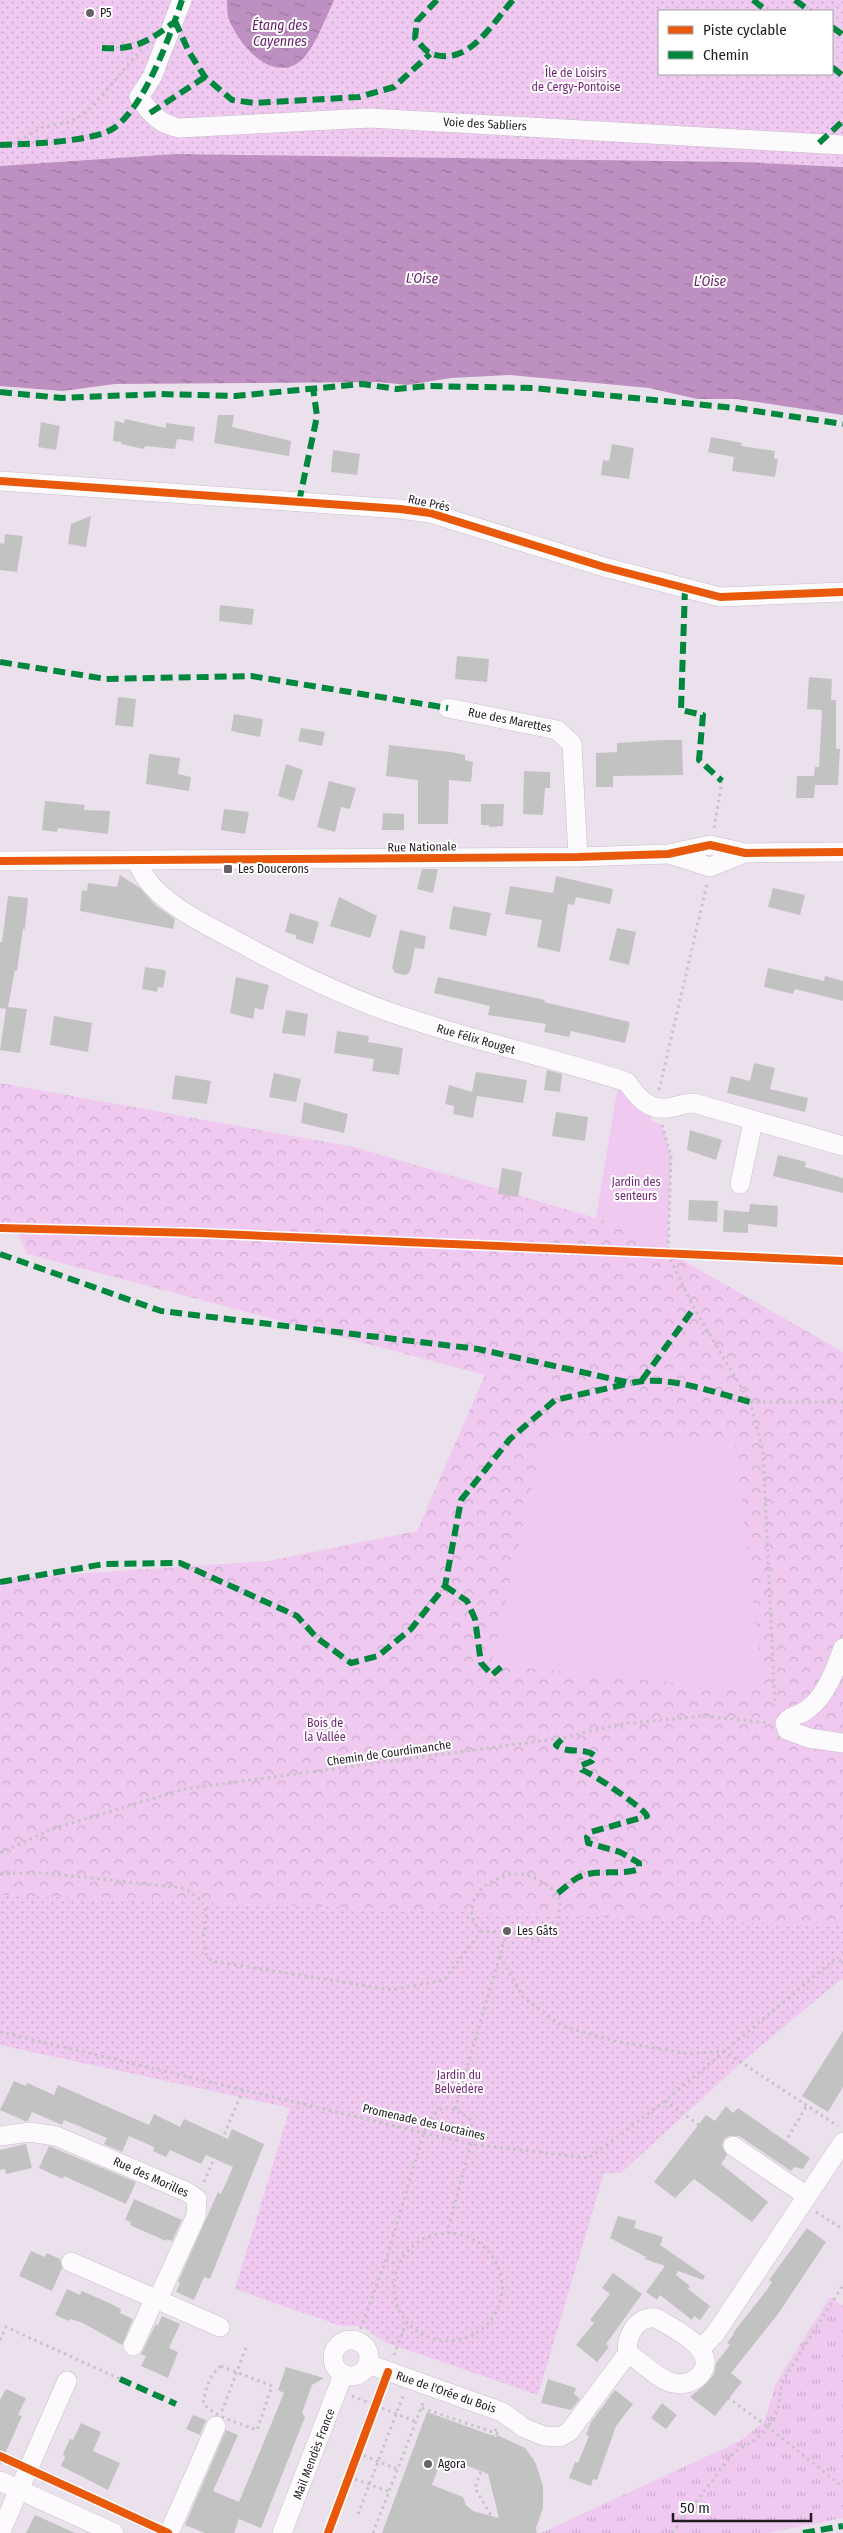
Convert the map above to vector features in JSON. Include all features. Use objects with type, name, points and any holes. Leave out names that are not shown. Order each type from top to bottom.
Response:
[{"type":"street","name":"Voie des Sabliers","points":[[182,0],[152,77],[138,98],[157,120],[168,126],[179,128],[370,118],[843,145]]},
{"type":"street","name":"Rue Prés","points":[[0,480],[415,510],[604,567],[720,597],[843,592]]},
{"type":"street","name":"Rue des Marettes","points":[[448,708],[557,730],[572,744],[578,857]]},
{"type":"street","name":"Rue Nationale","points":[[0,861],[578,857],[668,854],[710,845],[744,853],[843,852]]},
{"type":"street","name":"Rue Nationale","points":[[668,854],[710,867],[744,853]]},
{"type":"street","name":"Rue Félix Rouget","points":[[137,861],[150,885],[193,918],[322,984],[383,1010],[459,1035],[627,1082],[644,1103],[654,1107]]},
{"type":"street","points":[[654,1107],[668,1108],[684,1103],[694,1103],[753,1122],[843,1146]]},
{"type":"street","points":[[740,1184],[753,1122]]},
{"type":"street","points":[[778,1727],[791,1716],[807,1710],[822,1693],[843,1648]]},
{"type":"street","points":[[778,1727],[809,1738],[843,1743]]},
{"type":"street","name":"Rue des Morilles","points":[[0,2136],[30,2132],[56,2136],[187,2192],[197,2199],[196,2216],[134,2346]]},
{"type":"street","points":[[628,2353],[671,2383],[684,2384],[699,2376],[705,2361],[701,2348],[715,2334],[843,2142]]},
{"type":"street","points":[[733,2146],[768,2170],[805,2200]]},
{"type":"street","points":[[71,2262],[220,2327]]},
{"type":"street","name":"Rue de l'Orée du Bois","points":[[368,2364],[502,2412],[531,2432],[552,2438],[564,2436],[628,2353],[627,2347],[631,2333],[650,2317],[656,2318],[701,2348]]},
{"type":"street","points":[[356,2341],[366,2348],[368,2364],[358,2375],[343,2375],[334,2365],[334,2352],[343,2342],[356,2341]]},
{"type":"street","name":"Mail Mendès France","points":[[282,2533],[343,2375]]},
{"type":"street","points":[[0,2533],[67,2381]]},
{"type":"street","points":[[169,2533],[218,2420]]},
{"type":"street","points":[[0,2481],[114,2533]]},
{"type":"path","points":[[13,144],[43,127],[69,122],[82,115],[95,104],[149,40]]},
{"type":"path","points":[[710,845],[722,781]]},
{"type":"path","points":[[664,1073],[704,898]]},
{"type":"path","points":[[654,1107],[651,1121],[662,1125],[671,1156],[668,1254],[694,1308],[750,1402],[763,1451],[777,1701],[774,1708]]},
{"type":"path","points":[[750,1402],[843,1402]]},
{"type":"path","points":[[772,1716],[778,1727]]},
{"type":"path","points":[[0,1874],[35,1872],[183,1888],[197,1895],[204,1903],[207,1913],[203,1937],[205,1953],[211,1961],[392,1990],[444,1980],[482,1932],[507,1931],[538,1941],[551,1932],[558,1924],[560,1905],[558,1893],[541,1881],[522,1874],[506,1875],[488,1883],[477,1894],[473,1905],[473,1919],[482,1932]]},
{"type":"path","points":[[455,2109],[507,1931]]},
{"type":"path","points":[[500,1956],[523,1997],[562,2026],[614,2041],[689,2054],[724,2051],[843,2129]]},
{"type":"path","points":[[197,2199],[243,2090]]},
{"type":"path","points":[[665,2101],[709,2133],[733,2146]]},
{"type":"path","points":[[768,2170],[807,2105]]},
{"type":"path","points":[[356,2341],[386,2260],[424,2132],[439,2109],[455,2109],[470,2120],[471,2144],[447,2232]]},
{"type":"path","points":[[805,2200],[843,2229]]},
{"type":"path","points":[[447,2232],[454,2232],[473,2238],[489,2251],[500,2270],[502,2291],[496,2312],[483,2329],[464,2339],[443,2342],[423,2336],[406,2323],[396,2305],[393,2285],[398,2264],[407,2250],[420,2240],[447,2232]]},
{"type":"path","points":[[386,2260],[398,2264]]},
{"type":"path","points":[[672,2533],[734,2452],[755,2440],[768,2427],[778,2410],[782,2382],[843,2286]]},
{"type":"path","points":[[388,2372],[406,2323]]},
{"type":"path","points":[[0,2340],[6,2327],[120,2379]]},
{"type":"path","points":[[218,2420],[247,2345]]},
{"type":"path","points":[[221,2366],[272,2386],[257,2430],[218,2420],[203,2403],[207,2385],[215,2371],[221,2366]]},
{"type":"path","points":[[699,2376],[768,2427],[843,2487]]},
{"type":"path","points":[[358,2514],[404,2392],[411,2394]]},
{"type":"path","points":[[347,2394],[417,2422]]},
{"type":"path","points":[[373,2533],[422,2408],[424,2399],[418,2397]]},
{"type":"path","points":[[422,2408],[507,2438]]},
{"type":"path","points":[[502,2412],[475,2488],[496,2524],[513,2533]]},
{"type":"path","points":[[518,2443],[534,2462]]},
{"type":"path","points":[[358,2453],[399,2470]]},
{"type":"path","points":[[349,2477],[390,2492]]},
{"type":"green space","name":"Île de Loisirs de Cergy-Pontoise","points":[[0,0],[843,0],[843,167],[742,162],[175,154],[0,166]]},
{"type":"green space","name":"Jardin des senteurs","points":[[619,1079],[654,1107],[651,1121],[662,1125],[671,1156],[668,1254],[623,1226],[596,1218]]},
{"type":"green space","name":"Bois de la Vallée","points":[[0,1083],[354,1147],[623,1226],[843,1352],[843,1926],[0,1895],[0,1579],[269,1561],[417,1531],[485,1375],[27,1254],[16,1229],[0,1228]]},
{"type":"green space","points":[[734,1439],[764,1691],[491,1665],[542,1442]]},
{"type":"green space","name":"Jardin du Belvédère","points":[[0,1895],[843,1926],[843,1980],[840,1980],[742,2062],[621,2173],[604,2173],[538,2395],[384,2342],[362,2326],[341,2326],[235,2289],[290,2108],[0,2045]]},
{"type":"green space","points":[[830,2297],[843,2306],[843,2518],[768,2533],[541,2533],[740,2441],[764,2422],[776,2383]]},
{"type":"water","name":"Étang des Cayennes","points":[[227,0],[334,0],[319,34],[304,58],[288,67],[277,67],[268,65],[250,52],[237,35],[229,20]]},
{"type":"water","name":"L’Oise","points":[[175,154],[742,162],[843,167],[843,415],[737,399],[697,399],[649,388],[510,375],[451,378],[407,385],[379,382],[115,384],[63,391],[0,386],[0,166]]},
{"type":"building","points":[[218,415],[234,415],[232,427],[291,441],[289,456],[214,443]]},
{"type":"building","points":[[125,419],[166,428],[166,423],[195,427],[193,441],[177,439],[175,449],[145,446],[144,449],[113,441],[115,421],[124,423]]},
{"type":"building","points":[[41,422],[60,426],[56,450],[38,447]]},
{"type":"building","points":[[711,437],[742,443],[741,446],[775,451],[774,459],[778,459],[775,477],[732,471],[734,457],[708,452]]},
{"type":"building","points":[[612,444],[634,448],[629,479],[601,475],[603,460],[609,461]]},
{"type":"building","points":[[333,450],[360,454],[357,475],[331,472]]},
{"type":"building","points":[[91,516],[86,547],[68,544],[71,524]]},
{"type":"building","points":[[5,534],[23,536],[17,572],[0,570],[0,543],[4,544]]},
{"type":"building","points":[[220,605],[254,609],[252,625],[219,621]]},
{"type":"building","points":[[457,656],[489,659],[487,682],[455,679]]},
{"type":"building","points":[[809,677],[832,679],[831,700],[836,700],[836,749],[840,749],[838,785],[815,785],[814,798],[796,798],[797,776],[814,776],[815,767],[819,767],[822,710],[807,709]]},
{"type":"building","points":[[118,697],[136,699],[133,727],[115,725]]},
{"type":"building","points":[[234,714],[263,719],[260,737],[231,731]]},
{"type":"building","points":[[301,728],[325,732],[322,746],[298,741]]},
{"type":"building","points":[[682,740],[683,775],[613,776],[613,787],[596,787],[596,753],[617,752],[617,743]]},
{"type":"building","points":[[389,745],[451,752],[465,755],[465,760],[473,762],[471,782],[449,780],[448,824],[418,824],[418,780],[386,776]]},
{"type":"building","points":[[149,754],[180,758],[178,774],[191,777],[189,791],[146,784]]},
{"type":"building","points":[[286,764],[303,770],[294,801],[278,796]]},
{"type":"building","points":[[524,771],[550,772],[550,788],[545,788],[543,815],[523,814]]},
{"type":"building","points":[[329,781],[356,788],[350,809],[341,807],[335,832],[317,827]]},
{"type":"building","points":[[45,801],[85,805],[84,810],[110,811],[108,834],[58,828],[57,832],[42,830]]},
{"type":"building","points":[[481,804],[504,804],[503,826],[489,827],[489,825],[481,825]]},
{"type":"building","points":[[224,809],[249,812],[245,834],[221,830]]},
{"type":"building","points":[[383,813],[404,814],[404,830],[382,830]]},
{"type":"building","points":[[422,869],[438,869],[433,893],[417,889]]},
{"type":"building","points":[[120,875],[140,888],[155,905],[175,919],[173,929],[80,911],[82,890],[87,891],[88,883],[117,887]]},
{"type":"building","points":[[556,876],[613,889],[610,904],[576,897],[574,905],[568,904],[560,952],[537,947],[542,920],[505,914],[510,886],[553,893]]},
{"type":"building","points":[[773,888],[805,895],[800,915],[768,907]]},
{"type":"building","points":[[8,896],[28,898],[25,929],[23,929],[17,971],[15,970],[8,1007],[27,1009],[20,1053],[0,1050],[6,1009],[0,1008],[0,942],[2,942]]},
{"type":"building","points":[[339,897],[377,916],[370,938],[330,926]]},
{"type":"building","points":[[453,906],[491,913],[486,936],[449,929]]},
{"type":"building","points":[[290,913],[319,922],[313,944],[296,939],[296,935],[285,932]]},
{"type":"building","points":[[617,928],[636,932],[629,965],[609,960]]},
{"type":"building","points":[[400,930],[426,936],[424,949],[415,948],[410,972],[405,975],[395,973],[392,968]]},
{"type":"building","points":[[145,967],[166,972],[163,988],[158,987],[157,992],[142,989]]},
{"type":"building","points":[[768,968],[824,981],[825,976],[843,981],[843,1001],[795,989],[793,994],[764,987]]},
{"type":"building","points":[[236,977],[269,985],[263,1010],[255,1008],[253,1019],[230,1013]]},
{"type":"building","points":[[438,977],[545,1000],[544,1002],[630,1022],[625,1043],[571,1031],[569,1037],[544,1032],[546,1024],[488,1015],[490,1006],[434,993]]},
{"type":"building","points":[[286,1010],[308,1014],[305,1036],[282,1033]]},
{"type":"building","points":[[54,1016],[92,1023],[88,1052],[50,1045]]},
{"type":"building","points":[[337,1031],[369,1036],[368,1042],[403,1048],[399,1075],[372,1071],[374,1059],[334,1053]]},
{"type":"building","points":[[754,1063],[775,1068],[770,1089],[808,1098],[805,1112],[727,1093],[731,1076],[750,1081]]},
{"type":"building","points":[[547,1070],[562,1074],[560,1092],[544,1090]]},
{"type":"building","points":[[476,1072],[527,1080],[523,1103],[477,1096],[473,1118],[453,1114],[454,1106],[445,1104],[449,1085],[472,1092]]},
{"type":"building","points":[[274,1073],[301,1079],[296,1102],[269,1097]]},
{"type":"building","points":[[175,1075],[211,1081],[207,1104],[172,1099]]},
{"type":"building","points":[[304,1102],[348,1114],[344,1133],[301,1123]]},
{"type":"building","points":[[556,1112],[588,1117],[585,1141],[552,1136]]},
{"type":"building","points":[[690,1130],[722,1140],[716,1160],[687,1150]]},
{"type":"building","points":[[778,1155],[806,1162],[805,1167],[843,1178],[843,1193],[773,1176]]},
{"type":"building","points":[[502,1168],[522,1172],[518,1197],[498,1194]]},
{"type":"building","points":[[689,1200],[718,1201],[717,1222],[688,1220]]},
{"type":"building","points":[[750,1204],[778,1206],[777,1227],[748,1224],[748,1233],[723,1232],[724,1210],[749,1212]]},
{"type":"building","points":[[843,2031],[843,2087],[828,2112],[802,2096]]},
{"type":"building","points":[[14,2081],[26,2086],[27,2083],[54,2095],[58,2085],[149,2125],[154,2114],[180,2127],[184,2119],[228,2139],[232,2129],[264,2144],[210,2279],[204,2277],[194,2300],[176,2292],[180,2283],[178,2282],[218,2192],[221,2194],[233,2167],[206,2155],[201,2164],[170,2150],[166,2157],[153,2151],[154,2147],[129,2136],[122,2152],[104,2144],[107,2138],[64,2120],[62,2125],[32,2112],[28,2121],[25,2121],[0,2110]]},
{"type":"building","points":[[726,2106],[733,2113],[738,2108],[810,2158],[803,2169],[794,2167],[791,2171],[739,2136],[729,2136],[724,2139],[722,2146],[727,2155],[721,2164],[768,2202],[752,2222],[694,2179],[675,2198],[654,2182],[706,2115],[715,2121]]},
{"type":"building","points":[[26,2144],[32,2168],[6,2174],[5,2169],[0,2170],[0,2150]]},
{"type":"building","points":[[49,2146],[136,2182],[126,2204],[64,2176],[63,2179],[39,2168]]},
{"type":"building","points":[[134,2199],[182,2220],[172,2241],[167,2239],[166,2241],[130,2225],[131,2222],[125,2220]]},
{"type":"building","points":[[618,2216],[636,2221],[634,2228],[663,2237],[660,2245],[705,2276],[703,2280],[678,2271],[676,2275],[690,2286],[688,2289],[710,2306],[700,2320],[694,2316],[692,2320],[660,2295],[657,2300],[646,2292],[665,2266],[645,2259],[646,2257],[610,2238]]},
{"type":"building","points":[[807,2228],[826,2242],[778,2314],[731,2373],[742,2382],[715,2416],[690,2397],[707,2383],[714,2374],[716,2363],[730,2345],[727,2343],[733,2333],[766,2291],[772,2282],[769,2280]]},
{"type":"building","points":[[31,2251],[45,2257],[47,2253],[60,2259],[62,2268],[52,2291],[19,2276]]},
{"type":"building","points":[[613,2273],[642,2294],[606,2344],[609,2347],[597,2362],[576,2345],[594,2323],[590,2320],[610,2294],[602,2288]]},
{"type":"building","points":[[67,2289],[80,2295],[82,2291],[107,2302],[121,2309],[120,2313],[133,2319],[122,2345],[83,2323],[70,2319],[69,2321],[55,2315]]},
{"type":"building","points":[[162,2316],[180,2324],[169,2348],[178,2352],[168,2378],[141,2366],[146,2356],[141,2354]]},
{"type":"building","points":[[286,2367],[324,2378],[312,2385],[302,2413],[305,2417],[261,2528],[239,2519],[234,2533],[205,2533],[185,2525],[226,2430],[238,2435],[213,2491],[239,2502],[284,2393],[278,2390]]},
{"type":"building","points":[[548,2379],[576,2388],[574,2394],[580,2399],[571,2410],[541,2403]]},
{"type":"building","points":[[6,2389],[26,2398],[18,2415],[22,2416],[0,2465],[0,2400]]},
{"type":"building","points":[[615,2390],[633,2404],[616,2426],[597,2480],[593,2479],[591,2486],[569,2478],[575,2462],[578,2463],[589,2436],[586,2435],[591,2422]]},
{"type":"building","points":[[662,2403],[677,2415],[666,2429],[651,2418]]},
{"type":"building","points":[[427,2412],[496,2437],[497,2435],[525,2448],[536,2464],[543,2486],[543,2508],[536,2528],[537,2533],[382,2533]],"holes":[[[443,2456],[488,2474],[499,2518],[473,2511],[466,2505],[463,2497],[432,2485]]]},
{"type":"building","points":[[193,2415],[206,2420],[200,2435],[186,2429]]},
{"type":"building","points":[[81,2423],[101,2432],[93,2451],[120,2463],[108,2490],[61,2466],[65,2457],[63,2454],[70,2439],[73,2440]]},
{"type":"building","points":[[35,2515],[75,2533],[26,2533]]},
{"type":"marked path","points":[[0,145],[76,139],[104,133],[114,128],[136,104],[146,87],[171,32],[182,0]]},
{"type":"marked path","points":[[437,0],[417,21],[415,38],[430,53],[445,56],[457,54],[468,49],[488,31],[513,0]]},
{"type":"marked path","points":[[753,0],[766,10]]},
{"type":"marked path","points":[[795,0],[809,10]]},
{"type":"marked path","points":[[175,21],[189,52],[205,77],[232,100],[255,103],[359,97],[394,87],[430,54]]},
{"type":"marked path","points":[[102,48],[132,46],[148,40],[173,23]]},
{"type":"marked path","points":[[833,28],[843,35]]},
{"type":"marked path","points":[[833,68],[843,76]]},
{"type":"marked path","points":[[150,113],[205,77]]},
{"type":"marked path","points":[[819,143],[843,121]]},
{"type":"marked path","points":[[0,392],[62,398],[159,394],[235,396],[362,384],[397,389],[427,386],[533,388],[735,408],[843,424]]},
{"type":"marked path","points":[[299,502],[317,416],[313,388]]},
{"type":"marked path","points":[[685,588],[681,710],[703,715],[699,760],[722,781]]},
{"type":"marked path","points":[[0,662],[106,679],[251,676],[448,708]]},
{"type":"marked path","points":[[0,1254],[161,1311],[478,1349],[631,1383],[660,1381],[691,1386],[750,1402]]},
{"type":"marked path","points":[[642,1380],[694,1308]]},
{"type":"marked path","points":[[0,1582],[104,1564],[180,1563],[297,1616],[317,1638],[351,1663],[378,1656],[411,1629],[445,1586],[461,1500],[510,1439],[555,1400],[631,1383]]},
{"type":"marked path","points":[[445,1586],[467,1601],[475,1619],[481,1663],[492,1675],[501,1667]]},
{"type":"marked path","points":[[558,1893],[574,1880],[584,1875],[639,1869],[639,1863],[620,1852],[588,1843],[587,1837],[591,1832],[647,1816],[617,1791],[582,1770],[580,1766],[592,1761],[595,1756],[585,1751],[560,1748],[556,1745],[563,1738]]},
{"type":"marked path","points":[[120,2379],[176,2404]]},
{"type":"marked path","points":[[803,2533],[843,2526]]},
{"type":"cycle path","points":[[0,481],[400,509],[430,513],[604,567],[720,597],[843,592]]},
{"type":"cycle path","points":[[0,861],[578,857],[668,854],[710,845],[745,853],[843,852]]},
{"type":"cycle path","points":[[0,1228],[198,1233],[843,1261]]},
{"type":"cycle path","points":[[328,2533],[388,2372]]},
{"type":"cycle path","points":[[0,2456],[168,2533]]},
{"type":"place","name":"P5","points":[[90,13]]},
{"type":"place","name":"Les Doucerons","points":[[228,869]]},
{"type":"place","name":"Les Gâts","points":[[507,1931]]},
{"type":"place","name":"Agora","points":[[428,2464]]},
{"type":"water label","name":"L'Oise","points":[[422,278]]}]
